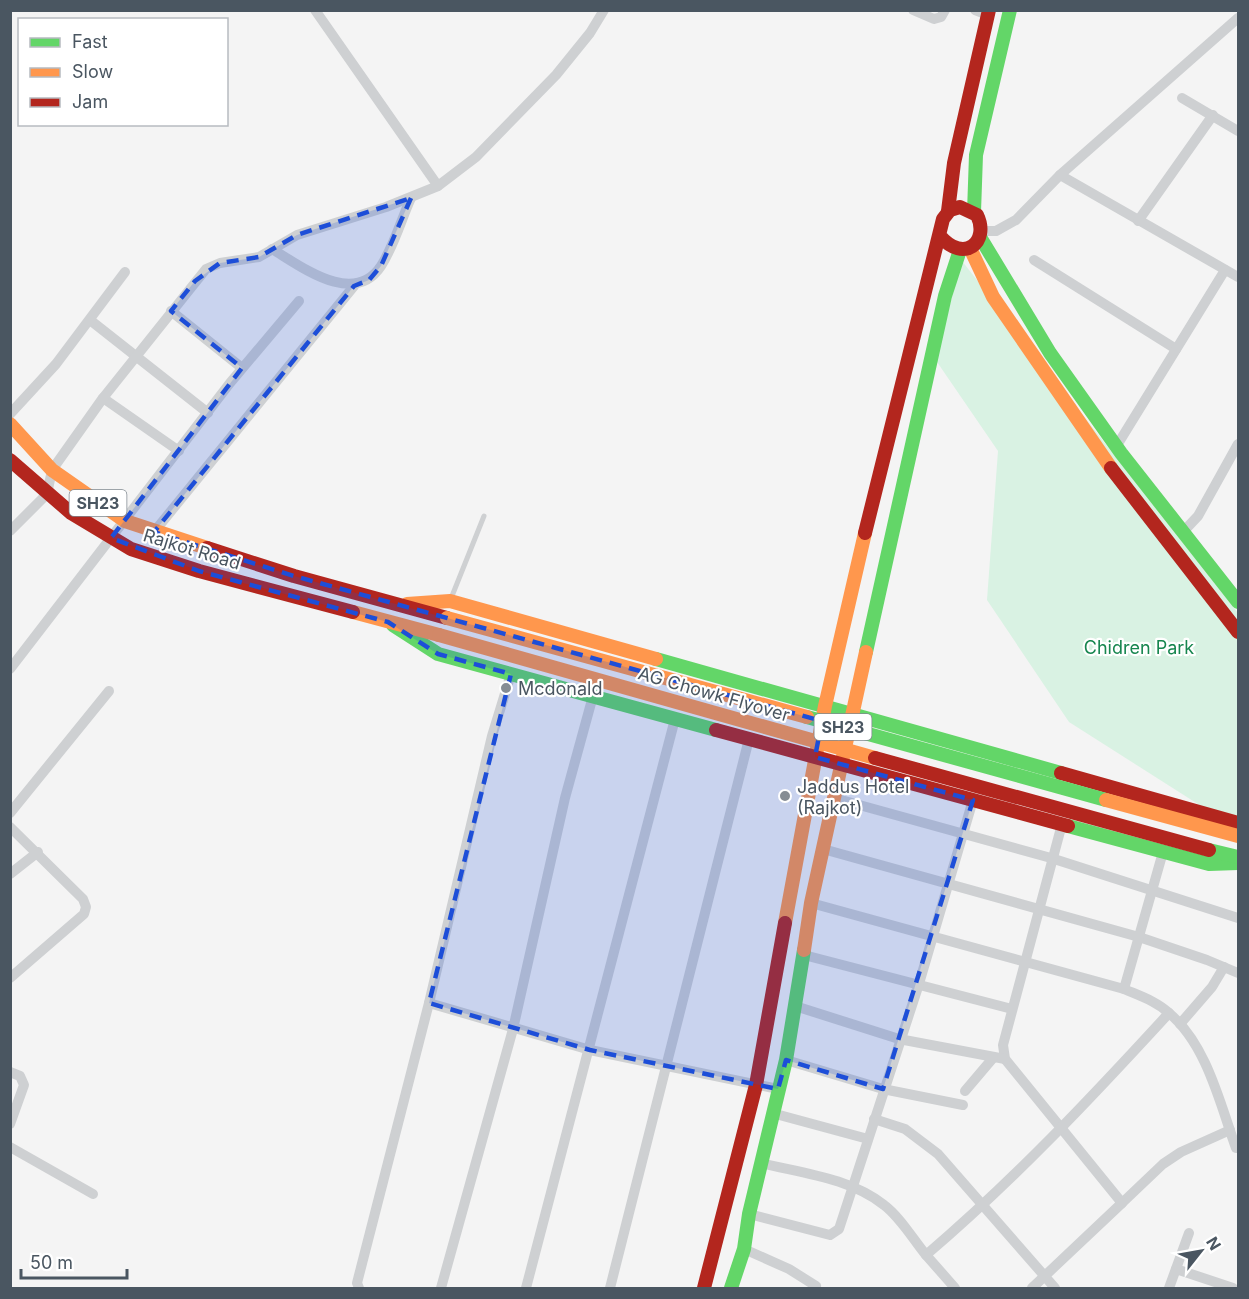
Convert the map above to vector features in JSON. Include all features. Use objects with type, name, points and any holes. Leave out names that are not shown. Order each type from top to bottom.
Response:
[{"type":"street","points":[[315,10],[438,186]]},
{"type":"street","points":[[10,531],[47,494],[52,470],[103,398],[206,269],[220,263],[259,257],[322,225],[411,198],[438,186],[476,157],[556,75],[590,33],[604,10]]},
{"type":"street","points":[[913,10],[934,19],[941,17],[945,10]]},
{"type":"street","points":[[974,212],[976,155],[1010,10]]},
{"type":"street","points":[[704,1288],[756,1085],[825,706],[859,557],[940,236],[940,222],[948,211],[954,163],[984,12]]},
{"type":"street","points":[[940,236],[950,247],[973,241],[1016,220],[1060,175],[1239,18]]},
{"type":"street","points":[[1182,98],[1239,131]]},
{"type":"street","points":[[1138,221],[1213,115]]},
{"type":"street","points":[[1060,175],[1239,277]]},
{"type":"street","points":[[154,532],[354,286],[369,280],[381,266],[411,198]]},
{"type":"street","points":[[731,1288],[744,1249],[749,1214],[786,1060],[811,903],[945,296],[973,241],[979,218],[974,212],[962,207],[948,211]]},
{"type":"street","points":[[973,241],[1116,447],[1239,602]]},
{"type":"street","points":[[973,241],[981,276],[1055,392],[1173,550],[1239,632]]},
{"type":"street","points":[[272,249],[302,267],[339,284],[354,286]]},
{"type":"street","points":[[1034,260],[1176,349]]},
{"type":"street","points":[[1116,447],[1226,270]]},
{"type":"street","points":[[10,414],[90,320],[125,272]]},
{"type":"street","points":[[10,669],[242,368],[299,301]]},
{"type":"street","points":[[171,311],[242,368]]},
{"type":"street","points":[[90,320],[208,413]]},
{"type":"street","points":[[103,398],[179,451]]},
{"type":"street","name":"SH23","points":[[10,424],[52,470],[124,521],[154,532]]},
{"type":"street","points":[[1182,533],[1198,516],[1239,444]]},
{"type":"street","name":"Rajkot Road","points":[[10,460],[47,494],[131,549],[199,571],[388,622]]},
{"type":"street","name":"Rajkot Road","points":[[154,532],[398,605]]},
{"type":"street","points":[[398,605],[450,601],[1239,823]]},
{"type":"street","name":"AG Chowk Flyover","points":[[398,605],[1239,836]]},
{"type":"street","points":[[388,622],[438,654],[1163,852],[1209,864],[1239,863]]},
{"type":"street","name":"AG Chowk Flyover","points":[[388,622],[1067,813],[1239,857]]},
{"type":"street","points":[[359,1288],[357,1283],[429,1003],[492,736],[511,674]]},
{"type":"street","points":[[10,813],[109,691]]},
{"type":"street","points":[[441,1288],[513,1029],[565,798],[593,696]]},
{"type":"street","points":[[526,1288],[675,719]]},
{"type":"street","points":[[610,1288],[749,739]]},
{"type":"street","points":[[834,798],[1051,858],[1239,918]]},
{"type":"street","points":[[749,1214],[824,1234],[835,1234],[854,1187],[899,1039],[918,987],[973,800]]},
{"type":"street","points":[[1062,824],[1051,858],[1003,1045],[1005,1059],[1122,1203]]},
{"type":"street","points":[[10,827],[38,852],[83,899],[86,907],[84,914],[10,978]]},
{"type":"street","points":[[823,849],[1038,911],[1139,937],[1239,973]]},
{"type":"street","points":[[10,874],[38,852]]},
{"type":"street","points":[[1124,989],[1163,852]]},
{"type":"street","points":[[811,903],[1124,989],[1148,998],[1180,1024],[1205,1066],[1236,1148]]},
{"type":"street","points":[[804,955],[1012,1010]]},
{"type":"street","points":[[1180,1024],[1212,987],[1224,967]]},
{"type":"street","points":[[429,1003],[590,1050],[778,1089]]},
{"type":"street","points":[[795,1006],[899,1039],[1005,1059]]},
{"type":"street","points":[[926,1255],[984,1205],[1063,1129],[1169,1013]]},
{"type":"street","points":[[965,1091],[993,1058]]},
{"type":"street","points":[[786,1060],[883,1089],[963,1105]]},
{"type":"street","points":[[10,1072],[20,1076],[24,1085],[10,1124]]},
{"type":"street","points":[[772,1113],[868,1139]]},
{"type":"street","points":[[874,1119],[905,1129],[920,1138],[984,1205],[1055,1288]]},
{"type":"street","points":[[1032,1288],[1163,1164],[1181,1152],[1230,1130]]},
{"type":"street","points":[[10,1147],[93,1194]]},
{"type":"street","points":[[761,1163],[854,1187],[886,1206],[955,1288]]},
{"type":"street","points":[[1169,1288],[1189,1233]]},
{"type":"street","points":[[744,1249],[789,1269],[816,1288]]},
{"type":"street","points":[[1176,1269],[1212,1285],[1233,1288]]},
{"type":"lane","points":[[450,601],[484,516]]},
{"type":"highlighted area","points":[[411,198],[381,266],[369,280],[354,286],[154,532],[294,576],[822,721],[815,757],[973,800],[883,1089],[786,1060],[778,1089],[590,1050],[429,1003],[511,674],[438,654],[388,622],[199,571],[111,538],[242,368],[171,311],[195,281],[220,263],[259,257],[297,235]]},
{"type":"green space","name":"Chidren Park","points":[[962,261],[1238,613],[1238,820],[1212,813],[1069,722],[987,600],[998,451],[935,359]]},
{"type":"traffic: fast","points":[[974,212],[976,155],[1010,10]]},
{"type":"traffic: fast","points":[[980,237],[1050,353],[1121,453],[1238,602]]},
{"type":"traffic: fast","points":[[866,652],[945,296],[960,250]]},
{"type":"traffic: fast","points":[[393,625],[438,654],[716,730]]},
{"type":"traffic: fast","points":[[656,659],[1061,773]]},
{"type":"traffic: fast","points":[[807,717],[1106,800]]},
{"type":"traffic: fast","points":[[1068,826],[1209,864],[1238,863]]},
{"type":"traffic: fast","points":[[1209,850],[1238,857]]},
{"type":"traffic: fast","points":[[731,1288],[744,1249],[749,1214],[786,1060],[804,950]]},
{"type":"traffic: slow","points":[[970,248],[993,297],[1111,468]]},
{"type":"traffic: slow","points":[[10,424],[52,470],[125,521],[207,548]]},
{"type":"traffic: slow","points":[[785,923],[825,706],[865,533]]},
{"type":"traffic: slow","points":[[407,604],[450,601],[656,659]]},
{"type":"traffic: slow","points":[[353,612],[439,635]]},
{"type":"traffic: slow","points":[[447,618],[807,717]]},
{"type":"traffic: slow","points":[[439,635],[875,758]]},
{"type":"traffic: slow","points":[[804,950],[811,903],[866,652]]},
{"type":"traffic: slow","points":[[1106,800],[1238,836]]},
{"type":"traffic: jam","points":[[948,211],[954,163],[989,10]]},
{"type":"traffic: jam","points":[[865,533],[943,219],[950,210],[960,207],[977,215],[980,234],[972,246],[966,249],[958,248],[940,236]]},
{"type":"traffic: jam","points":[[10,460],[71,513],[131,549],[199,571],[353,612]]},
{"type":"traffic: jam","points":[[1111,468],[1238,632]]},
{"type":"traffic: jam","points":[[207,548],[294,576],[447,618]]},
{"type":"traffic: jam","points":[[716,730],[1068,826]]},
{"type":"traffic: jam","points":[[875,758],[1209,850]]},
{"type":"traffic: jam","points":[[1061,773],[1238,823]]},
{"type":"traffic: jam","points":[[704,1288],[756,1085],[785,923]]},
{"type":"place","name":"Mcdonald","points":[[506,688]]},
{"type":"place","name":"Jaddus Hotel (Rajkot)","points":[[785,796]]}]
